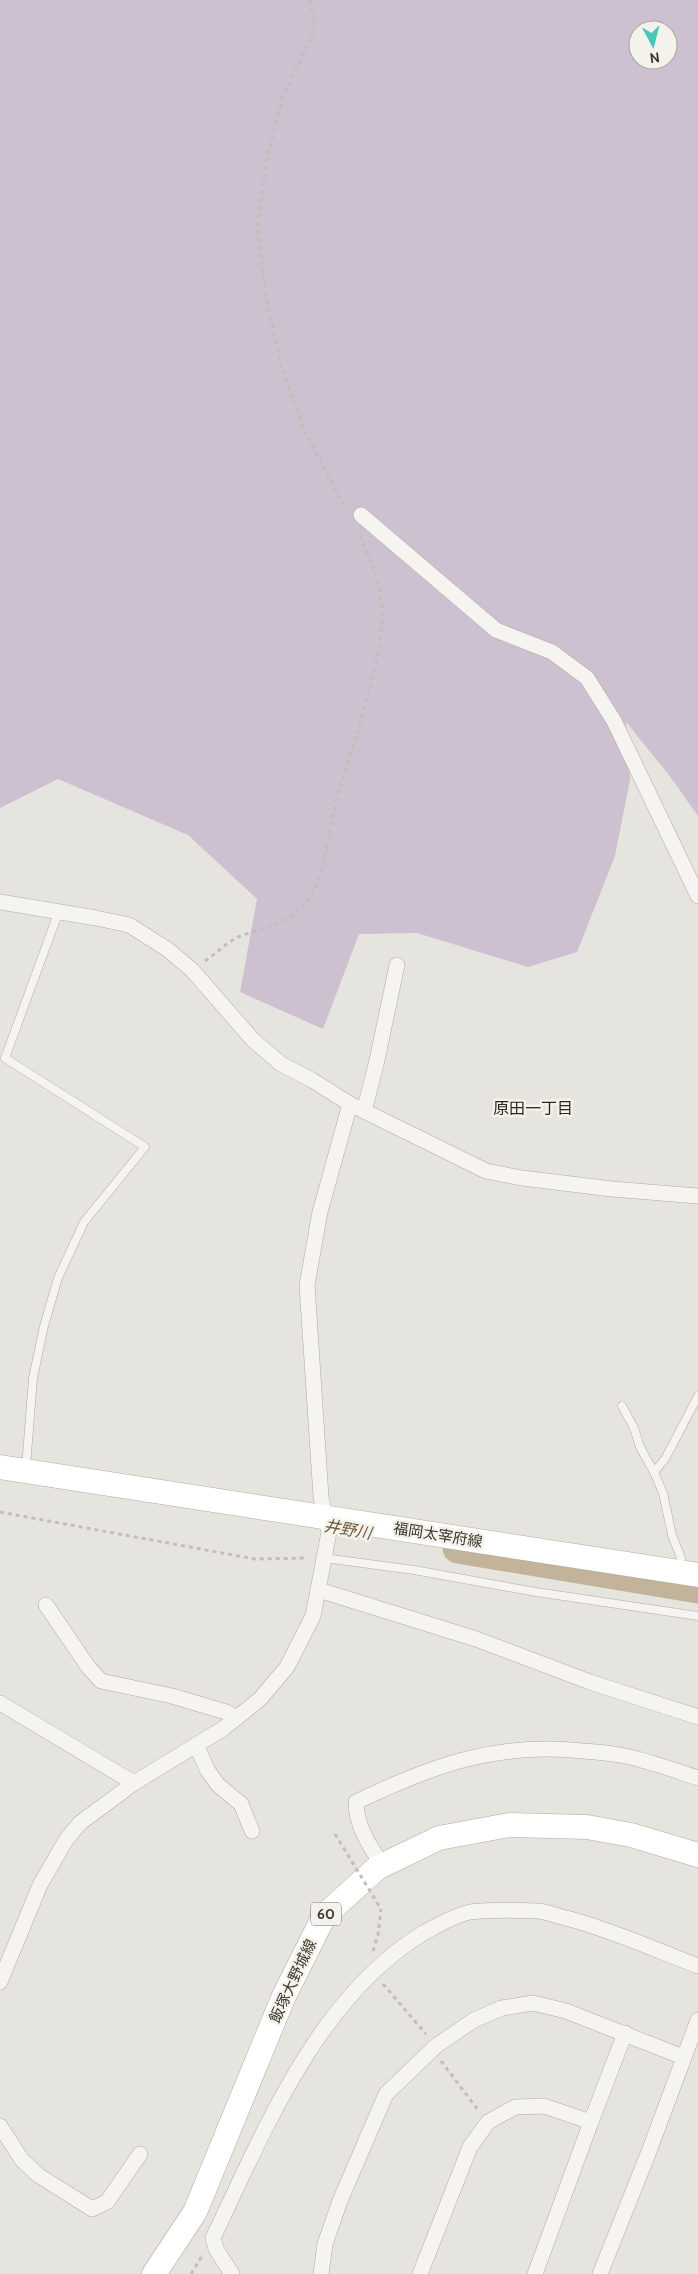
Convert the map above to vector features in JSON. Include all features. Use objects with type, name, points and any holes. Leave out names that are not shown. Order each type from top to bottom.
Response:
[{"type":"main road","name":"福岡太宰府線","points":[[0,1468],[689,1574]]},
{"type":"main road","name":"飯塚大野城線","points":[[154,2274],[195,2212],[283,1998],[324,1916],[377,1868],[439,1838],[509,1826],[586,1828],[631,1835],[698,1855]]},
{"type":"street","points":[[356,516],[496,630],[552,652],[587,678],[614,721],[698,896]]},
{"type":"street","points":[[0,902],[129,925],[166,948],[192,970],[253,1040],[281,1064],[357,1107],[486,1171],[532,1180],[698,1196]]},
{"type":"street","points":[[0,1982],[40,1885],[66,1840],[80,1823],[134,1783],[236,1718],[260,1698],[288,1667],[313,1616],[320,1590],[329,1532],[321,1497],[307,1285],[320,1212],[357,1107],[376,1065],[397,965]]},
{"type":"street","points":[[320,1590],[476,1639],[590,1682],[698,1716]]},
{"type":"street","points":[[46,1605],[100,1681],[172,1696],[226,1712],[236,1718]]},
{"type":"street","points":[[0,1703],[134,1783]]},
{"type":"street","points":[[196,1745],[208,1771],[218,1785],[241,1804],[252,1832]]},
{"type":"street","points":[[383,1865],[370,1844],[356,1812],[356,1802],[442,1764],[525,1748],[558,1748],[624,1755],[698,1778]]},
{"type":"street","points":[[232,2274],[216,2249],[213,2238],[260,2140],[290,2083],[326,2028],[373,1973],[407,1943],[436,1926],[468,1912],[539,1911],[617,1934],[698,1966]]},
{"type":"street","points":[[321,2274],[325,2244],[340,2202],[386,2094],[434,2048],[474,2020],[502,2008],[532,2003],[566,2011],[683,2057]]},
{"type":"street","points":[[600,2274],[648,2154],[698,2020]]},
{"type":"street","points":[[535,2274],[625,2033]]},
{"type":"street","points":[[420,2274],[470,2147],[488,2122],[515,2106],[544,2106],[591,2122]]},
{"type":"street","points":[[0,2126],[22,2160],[38,2175],[92,2209],[107,2202],[140,2154]]},
{"type":"lane","points":[[25,1472],[33,1378],[44,1326],[58,1278],[84,1222],[145,1147],[5,1058],[59,911]]},
{"type":"lane","points":[[654,1472],[665,1459],[698,1396]]},
{"type":"lane","points":[[622,1406],[663,1493],[672,1535],[689,1574]]},
{"type":"lane","points":[[324,1558],[414,1570],[536,1592],[698,1616]]},
{"type":"path","points":[[308,0],[315,18],[311,39],[283,96],[267,158],[257,226],[266,296],[282,370],[304,430],[356,516]]},
{"type":"path","points":[[192,970],[220,952],[237,937],[271,927],[295,914],[310,898],[325,856],[334,810],[377,654],[382,616],[381,593],[368,554],[357,532]]},
{"type":"path","points":[[0,1512],[255,1559],[324,1558]]},
{"type":"path","points":[[335,1834],[381,1909],[378,1935],[373,1948],[373,1973],[434,2048],[488,2122]]},
{"type":"shaded area","points":[[0,0],[698,0],[698,816],[669,775],[626,722],[630,780],[615,856],[577,952],[528,967],[417,933],[359,934],[323,1029],[240,992],[257,899],[188,835],[58,779],[0,808]]},
{"type":"waterway","name":"井野川","points":[[458,1548],[698,1588]]},
{"type":"district","name":"原田一丁目","points":[[533,1108]]}]
